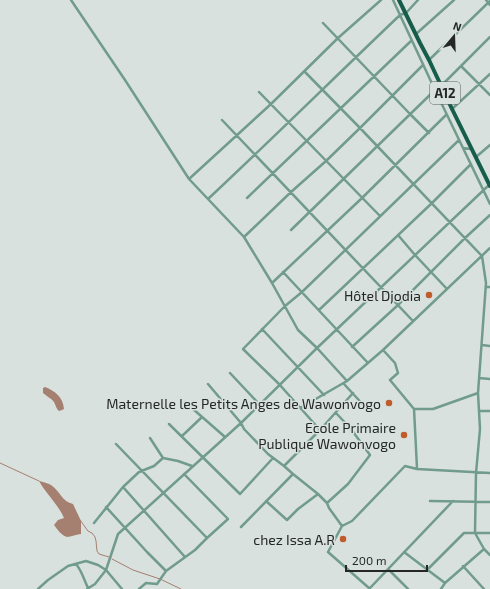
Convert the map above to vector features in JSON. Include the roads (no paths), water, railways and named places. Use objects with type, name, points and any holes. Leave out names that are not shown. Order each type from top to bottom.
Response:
[{"type":"main road","name":"A12","points":[[399,0],[430,60],[441,86],[489,184]]},
{"type":"street","points":[[71,0],[126,80],[189,179],[244,237],[298,330],[316,348],[368,410]]},
{"type":"street","points":[[189,179],[305,72],[338,38],[381,0]]},
{"type":"street","points":[[393,0],[434,90],[490,204]]},
{"type":"street","points":[[208,199],[356,57],[400,16],[406,13],[418,0]]},
{"type":"street","points":[[416,34],[454,0]]},
{"type":"street","points":[[430,60],[488,2]]},
{"type":"street","points":[[323,23],[392,96],[429,132]]},
{"type":"street","points":[[441,86],[490,37]]},
{"type":"street","points":[[247,198],[412,41]]},
{"type":"street","points":[[414,46],[420,43]]},
{"type":"street","points":[[244,237],[326,161],[423,65]]},
{"type":"street","points":[[461,66],[490,95]]},
{"type":"street","points":[[305,72],[482,256],[486,287],[478,392],[480,429],[476,473],[475,533],[484,549],[490,555]]},
{"type":"street","points":[[452,109],[490,74]]},
{"type":"street","points":[[291,230],[434,90]]},
{"type":"street","points":[[259,92],[380,216]]},
{"type":"street","points":[[272,283],[362,198],[446,115]]},
{"type":"street","points":[[222,120],[413,321]]},
{"type":"street","points":[[320,430],[279,384],[243,349],[285,306],[302,292],[459,140]]},
{"type":"street","points":[[476,158],[490,145]]},
{"type":"street","points":[[463,148],[472,149]]},
{"type":"street","points":[[319,310],[432,203],[470,164]]},
{"type":"street","points":[[76,564],[81,571],[88,589],[95,584],[106,570],[118,534],[241,423],[316,348],[489,184]]},
{"type":"street","points":[[352,347],[398,305],[490,215]]},
{"type":"street","points":[[398,235],[447,289]]},
{"type":"street","points":[[300,408],[345,383],[383,350],[490,248]]},
{"type":"street","points":[[283,272],[368,363]]},
{"type":"street","points":[[262,329],[324,395]]},
{"type":"street","points":[[482,345],[490,346]]},
{"type":"street","points":[[383,350],[395,363],[398,373],[390,380],[414,409],[417,469]]},
{"type":"street","points":[[230,373],[260,404]]},
{"type":"street","points":[[479,378],[490,379]]},
{"type":"street","points":[[208,384],[241,423],[244,429],[268,454],[327,502],[329,508],[342,526]]},
{"type":"street","points":[[414,409],[433,409],[478,392]]},
{"type":"street","points":[[284,466],[320,430],[353,393]]},
{"type":"street","points":[[185,402],[225,437]]},
{"type":"street","points":[[479,411],[490,412]]},
{"type":"street","points":[[327,502],[348,484],[370,455],[352,429],[336,413]]},
{"type":"street","points":[[182,436],[202,417]]},
{"type":"street","points":[[169,424],[240,494],[273,458]]},
{"type":"street","points":[[150,438],[163,458],[192,466]]},
{"type":"street","points":[[116,444],[207,538]]},
{"type":"street","points":[[94,523],[122,487],[139,472],[154,466],[163,458]]},
{"type":"street","points":[[453,501],[369,589],[328,552],[342,526],[352,521],[405,466],[417,469],[490,473]]},
{"type":"street","points":[[139,589],[146,583],[157,584],[166,571],[195,550],[228,519],[184,474]]},
{"type":"street","points":[[241,527],[292,474]]},
{"type":"street","points":[[122,487],[185,557]]},
{"type":"street","points":[[266,501],[287,520],[298,509],[318,494]]},
{"type":"street","points":[[430,501],[490,502]]},
{"type":"street","points":[[106,507],[166,571]]},
{"type":"street","points":[[427,570],[464,533],[490,533]]},
{"type":"street","points":[[441,589],[445,583],[463,566],[484,549]]},
{"type":"street","points":[[404,552],[445,583]]},
{"type":"street","points":[[38,589],[68,566],[86,562],[98,564],[106,570],[122,589]]},
{"type":"street","points":[[463,566],[484,589]]},
{"type":"street","points":[[388,570],[408,589]]},
{"type":"waterway","points":[[0,463],[39,481]]},
{"type":"waterway","points":[[80,520],[88,531],[95,537],[97,551],[99,554],[109,557]]},
{"type":"waterway","points":[[112,559],[133,570],[160,579],[181,589]]},
{"type":"place","name":"Hôtel Djodia","points":[[429,295]]},
{"type":"place","name":"Maternelle les Petits Anges de Wawonvogo","points":[[389,403]]},
{"type":"place","name":"Ecole Primaire Publique Wawonvogo","points":[[404,435]]},
{"type":"place","name":"chez Issa A.R","points":[[343,539]]}]
